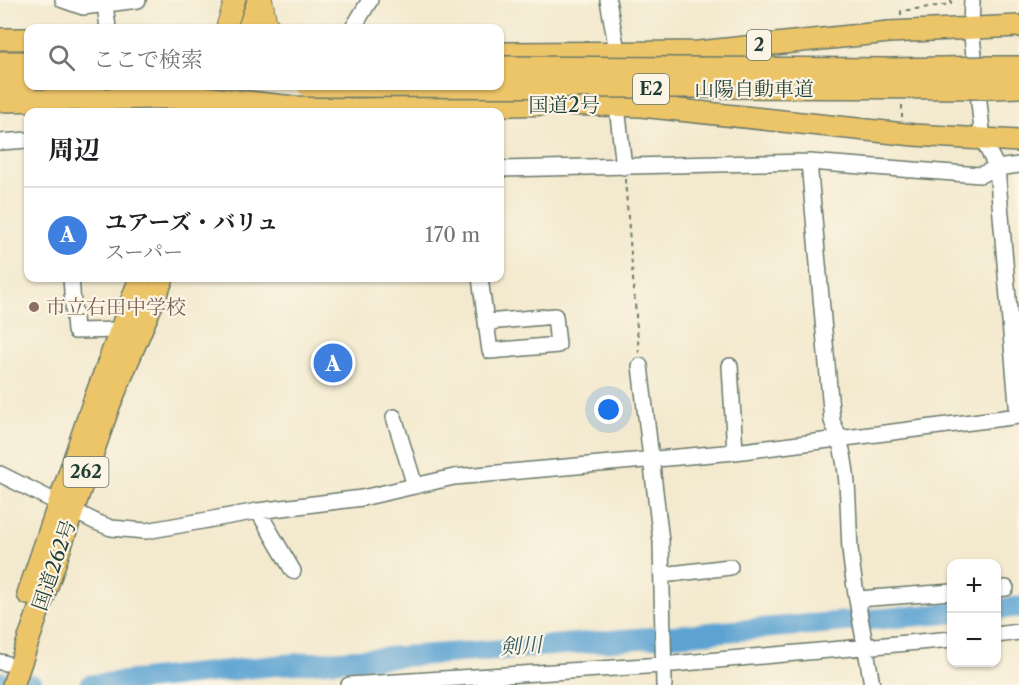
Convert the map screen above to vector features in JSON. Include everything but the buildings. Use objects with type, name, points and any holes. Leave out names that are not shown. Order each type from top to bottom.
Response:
[{"type":"highway","name":"2","points":[[504,53],[698,52],[889,32],[1019,26]]},
{"type":"highway","points":[[0,39],[24,39]]},
{"type":"highway","points":[[0,62],[24,62]]},
{"type":"highway","name":"山陽自動車道","points":[[504,67],[891,69],[1019,67]]},
{"type":"highway","points":[[0,82],[24,82]]},
{"type":"highway","name":"山陽自動車道","points":[[504,87],[1019,87]]},
{"type":"highway","name":"国道2号","points":[[0,100],[98,104],[228,99],[310,108]]},
{"type":"highway","points":[[98,104],[145,105],[151,108]]},
{"type":"highway","name":"国道2号","points":[[443,108],[554,104],[641,106],[820,126],[1019,141]]},
{"type":"highway","name":"国道262号","points":[[7,671],[66,507],[121,330],[139,282]]},
{"type":"highway","name":"国道262号","points":[[66,507],[160,282]]},
{"type":"main road","points":[[227,24],[235,0]]},
{"type":"main road","points":[[249,24],[258,0]]},
{"type":"main road","points":[[262,0],[267,24]]},
{"type":"street","points":[[63,0],[83,7],[138,0]]},
{"type":"street","points":[[355,24],[370,0]]},
{"type":"street","points":[[608,0],[616,45]]},
{"type":"street","points":[[0,474],[111,528],[137,531],[258,511],[362,498],[491,473],[550,470],[735,452],[1018,416],[997,168],[983,140],[971,27],[972,0]]},
{"type":"street","points":[[105,5],[107,24]]},
{"type":"street","points":[[618,115],[624,167]]},
{"type":"street","points":[[0,142],[24,140]]},
{"type":"street","points":[[809,162],[832,421],[840,437],[849,494],[850,549],[872,685]]},
{"type":"street","points":[[504,169],[809,162],[980,175],[997,168],[1019,165]]},
{"type":"street","points":[[71,282],[75,331],[121,330]]},
{"type":"street","points":[[481,282],[490,351],[558,345],[555,316],[487,322]]},
{"type":"street","points":[[640,366],[661,541],[661,640],[664,685]]},
{"type":"street","points":[[730,366],[735,452]]},
{"type":"street","points":[[394,417],[415,486]]},
{"type":"street","points":[[258,511],[293,571]]},
{"type":"street","points":[[662,575],[730,567]]},
{"type":"street","points":[[859,603],[947,592]]},
{"type":"street","points":[[1001,634],[1019,632]]},
{"type":"street","points":[[349,685],[487,680],[947,639]]},
{"type":"path","points":[[901,20],[901,11],[951,4],[951,0]]},
{"type":"path","points":[[624,167],[640,366]]},
{"type":"waterway","name":"剣川","points":[[1001,609],[1019,607]]},
{"type":"waterway","name":"剣川","points":[[90,685],[290,664],[483,651],[947,613]]},
{"type":"waterway","name":"剣川","points":[[0,682],[33,685]]},
{"type":"place","name":"市立右田中学校","points":[[34,307]]},
{"type":"place","name":"ユアーズ・バリュ","points":[[333,363]]}]
